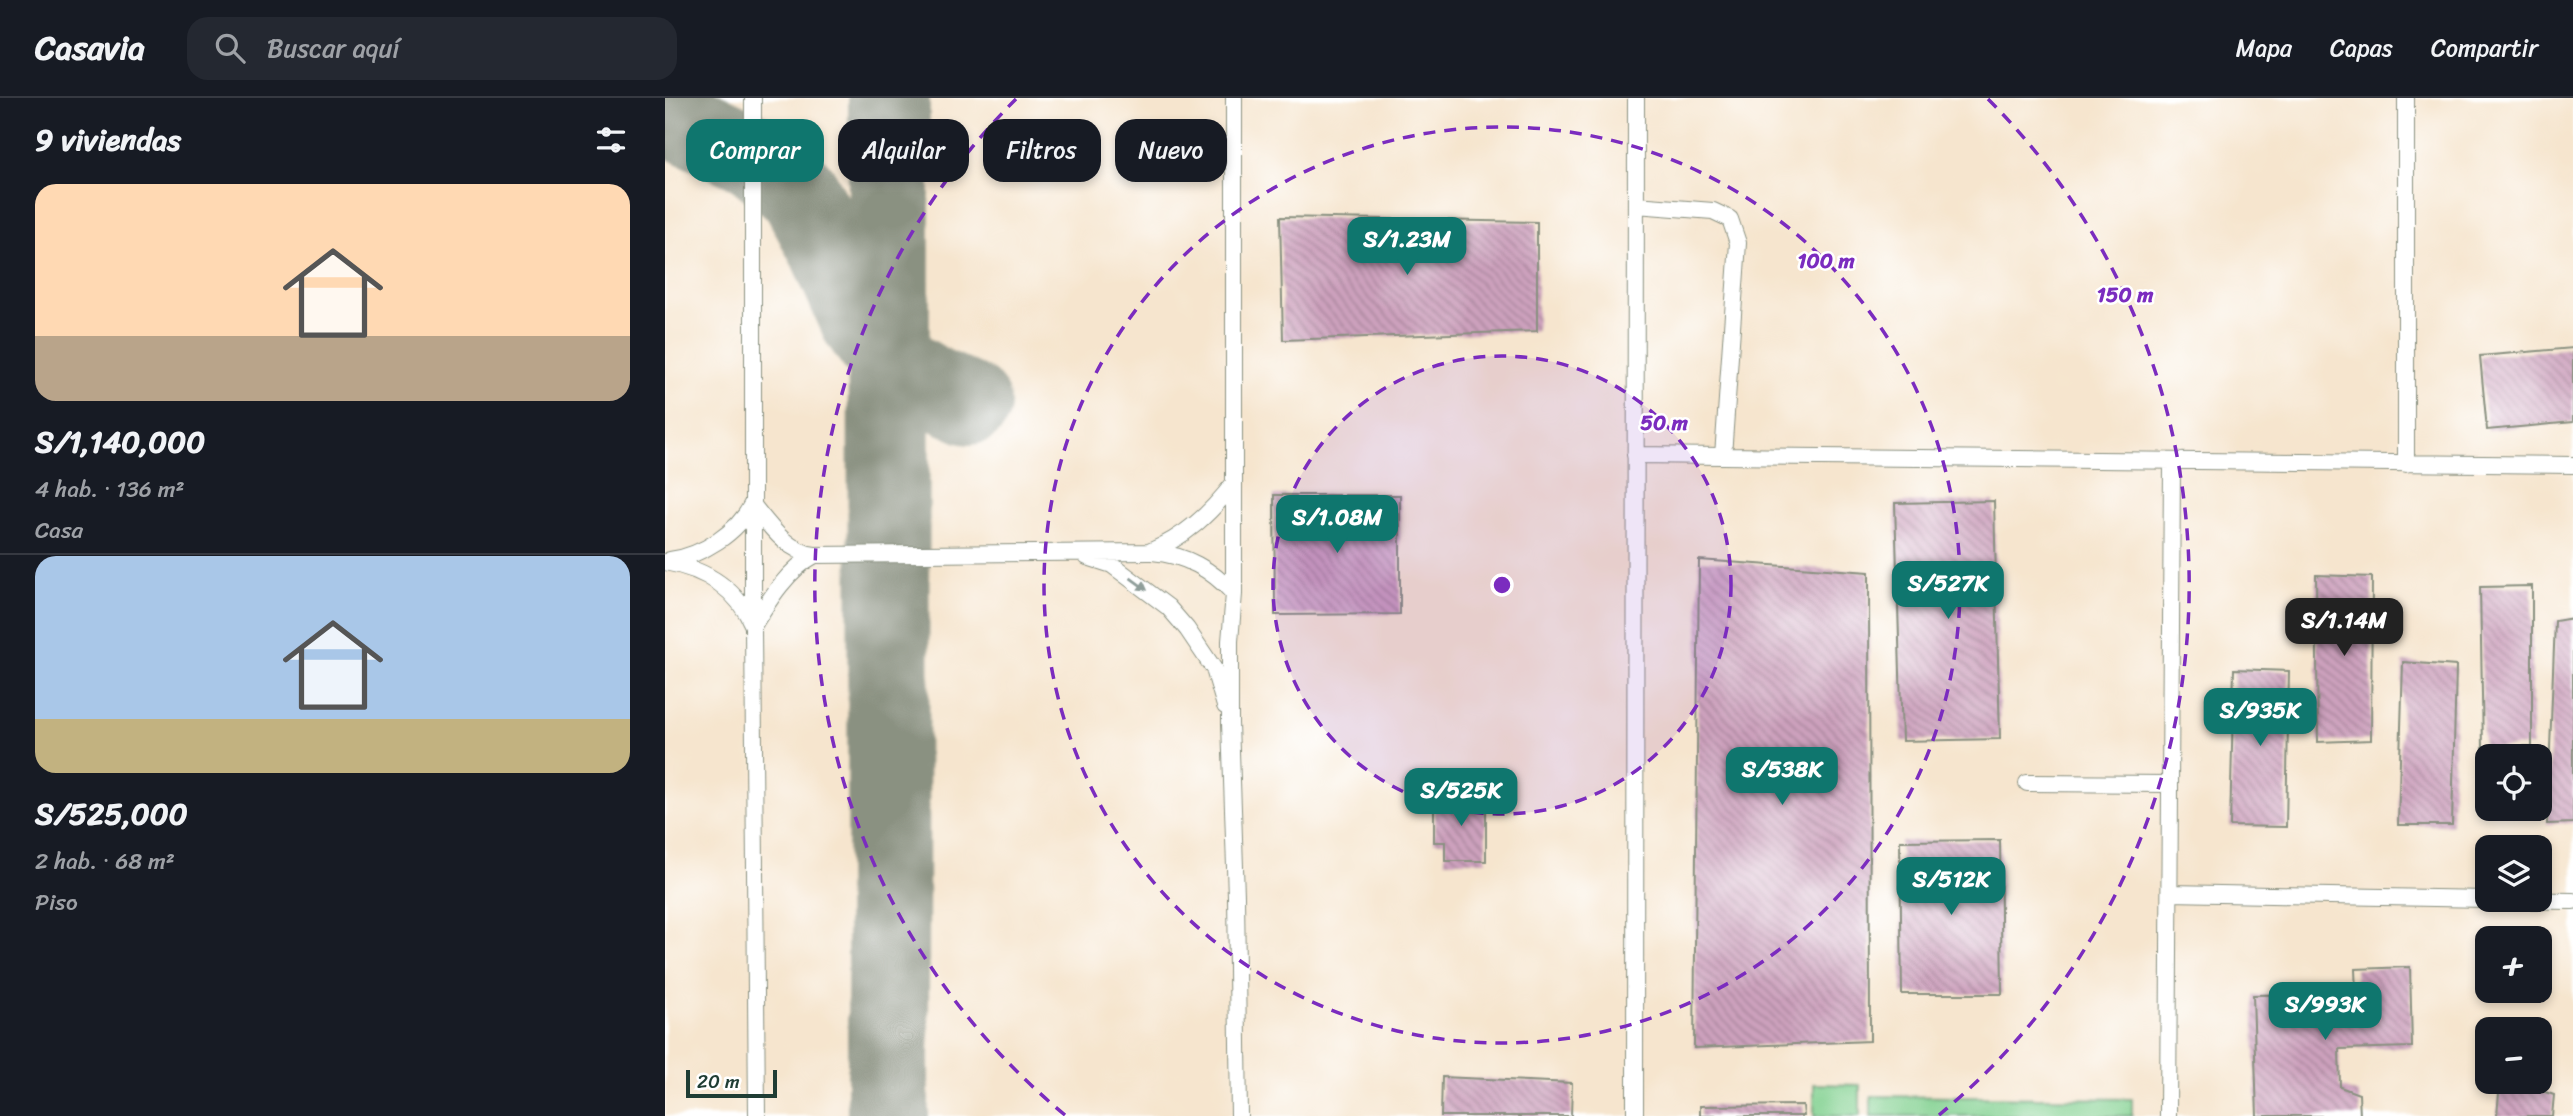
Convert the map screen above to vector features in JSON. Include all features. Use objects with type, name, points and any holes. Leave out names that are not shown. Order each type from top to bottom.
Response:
[{"type":"lane","points":[[753,98],[752,505],[757,1116]]},
{"type":"lane","points":[[1234,98],[1234,594],[1230,641],[1230,723],[1239,1116]]},
{"type":"lane","points":[[1635,1116],[1636,98]]},
{"type":"lane","points":[[2406,98],[2406,464]]},
{"type":"lane","points":[[1636,205],[1713,211],[1730,219],[1738,243],[1723,456]]},
{"type":"lane","points":[[1635,455],[2573,465]]},
{"type":"lane","points":[[2168,1116],[2172,462]]},
{"type":"lane","points":[[1149,552],[1167,545],[1194,526],[1217,505],[1234,483]]},
{"type":"lane","points":[[752,505],[765,522],[805,554],[1164,553],[1196,563],[1213,573],[1234,594]]},
{"type":"lane","points":[[665,561],[681,558],[725,536],[752,505]]},
{"type":"lane","points":[[1079,554],[1112,565],[1168,607],[1214,668],[1230,723]]},
{"type":"lane","points":[[753,626],[787,579],[807,559],[815,555]]},
{"type":"lane","points":[[665,561],[695,569],[721,583],[745,607],[753,626]]},
{"type":"lane","points":[[2027,783],[2170,783]]},
{"type":"lane","points":[[2170,893],[2475,899]]},
{"type":"lane","points":[[2552,900],[2573,901]]},
{"type":"green space","points":[[1814,1084],[1860,1085],[1860,1116],[1814,1116]]},
{"type":"green space","points":[[1871,1096],[2132,1099],[2132,1116],[1871,1116]]},
{"type":"building","points":[[1280,217],[1537,222],[1537,331],[1283,340]]},
{"type":"building","points":[[2573,348],[2573,422],[2487,430],[2480,356]]},
{"type":"building","points":[[1274,495],[1400,495],[1400,614],[1275,615]]},
{"type":"building","points":[[1994,501],[2000,739],[1902,741],[1895,503]]},
{"type":"building","points":[[1699,560],[1869,572],[1870,1041],[1694,1048]]},
{"type":"building","points":[[2316,575],[2372,577],[2371,740],[2318,742]]},
{"type":"building","points":[[2532,586],[2532,744],[2483,744],[2480,587]]},
{"type":"building","points":[[2573,618],[2573,823],[2547,824],[2547,821],[2552,821],[2550,744],[2555,621]]},
{"type":"building","points":[[2403,662],[2456,666],[2452,825],[2398,825]]},
{"type":"building","points":[[2234,669],[2289,671],[2286,827],[2230,826]]},
{"type":"building","points":[[1434,798],[1486,798],[1486,861],[1445,861],[1445,842],[1434,842]]},
{"type":"building","points":[[2000,840],[2002,994],[1902,994],[1900,841]]},
{"type":"building","points":[[2410,967],[2412,1047],[2339,1049],[2340,1087],[2359,1094],[2360,1116],[2257,1116],[2253,995],[2356,993],[2355,969]]},
{"type":"building","points":[[1442,1077],[1572,1083],[1571,1116],[1441,1116]]},
{"type":"building","points":[[2499,1094],[2554,1095],[2552,1116],[2497,1116]]},
{"type":"building","points":[[1803,1105],[1804,1116],[1700,1116],[1700,1106]]},
{"type":"taxiway","points":[[888,1116],[889,98]]},
{"type":"taxiway","points":[[787,182],[800,193],[830,250],[862,323],[889,361],[932,387],[970,404]]}]
